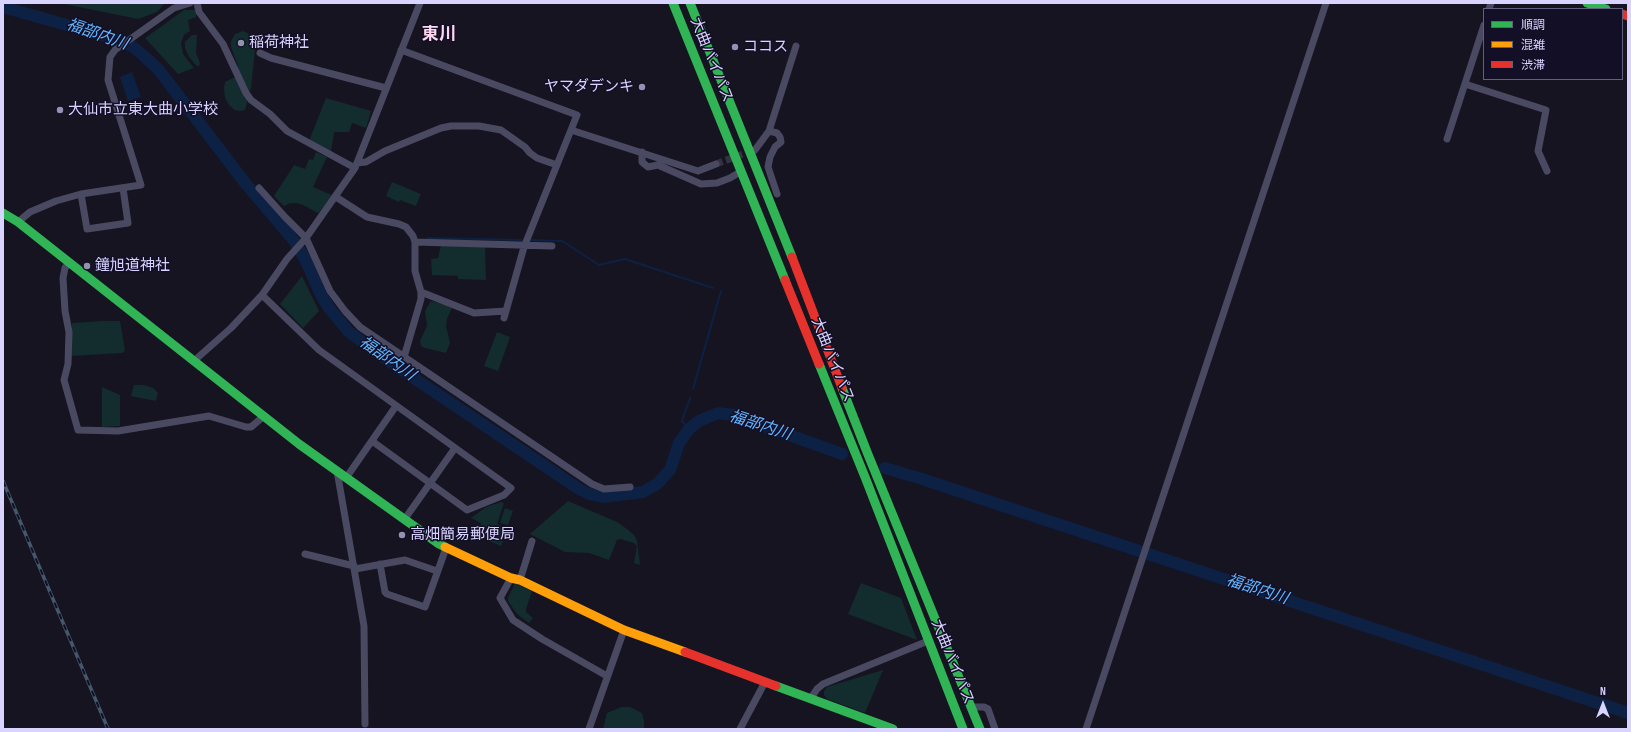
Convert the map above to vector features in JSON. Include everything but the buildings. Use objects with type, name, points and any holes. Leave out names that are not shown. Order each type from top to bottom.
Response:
[{"type":"main road","name":"大曲バイパス","points":[[673,3],[740,172],[862,470],[963,729]]},
{"type":"main road","name":"大曲バイパス","points":[[690,3],[768,193],[867,452],[980,729]]},
{"type":"main road","points":[[1587,3],[1603,8]]},
{"type":"main road","points":[[3,213],[18,222],[68,263],[195,360],[264,416],[346,478],[446,548],[511,578],[520,580],[624,630],[893,729]]},
{"type":"street","points":[[18,222],[30,212],[43,205],[81,194],[141,185],[108,80],[110,57],[115,50],[133,36],[174,8],[190,3]]},
{"type":"street","points":[[197,3],[199,12],[204,20],[223,44],[246,93],[251,100],[270,114],[288,131],[356,166],[385,151],[441,128],[468,126],[502,130],[525,146],[537,158],[557,166]]},
{"type":"street","points":[[195,360],[231,328],[262,295],[336,197],[356,166],[420,3]]},
{"type":"street","points":[[1086,729],[1326,3]]},
{"type":"street","points":[[1447,139],[1483,28]]},
{"type":"street","points":[[755,150],[769,130],[796,46]]},
{"type":"street","points":[[401,50],[577,114],[525,245],[505,314],[474,313],[421,292]]},
{"type":"street","points":[[260,53],[271,58],[386,88]]},
{"type":"street","points":[[1465,84],[1546,110],[1538,151],[1547,171]]},
{"type":"street","points":[[571,130],[698,171],[716,164]]},
{"type":"street","points":[[768,193],[777,194],[768,167],[770,157],[775,147],[781,142],[777,133],[769,130]]},
{"type":"street","points":[[642,152],[642,162],[648,167],[658,166],[701,184],[717,183],[740,172]]},
{"type":"street","points":[[81,194],[87,229],[128,223],[123,188]]},
{"type":"street","points":[[259,188],[304,239],[333,295],[360,327],[592,484],[604,489],[630,488]]},
{"type":"street","points":[[336,197],[367,217],[406,227],[413,236],[415,242],[415,271],[421,292],[421,299],[404,357]]},
{"type":"street","points":[[415,242],[552,246]]},
{"type":"street","points":[[68,263],[65,268],[63,278],[65,311],[69,332],[68,364],[64,380],[78,430],[118,430],[209,416],[250,427],[264,416]]},
{"type":"street","points":[[262,295],[319,350],[511,488],[504,495],[480,503],[467,510],[372,441]]},
{"type":"street","points":[[346,478],[396,406]]},
{"type":"street","points":[[404,520],[455,448]]},
{"type":"street","points":[[337,471],[364,626],[365,724]]},
{"type":"street","points":[[520,580],[532,541]]},
{"type":"street","points":[[380,564],[385,592],[425,607],[446,548]]},
{"type":"street","points":[[306,554],[354,567],[405,560],[437,570]]},
{"type":"street","points":[[511,578],[500,598],[513,620],[542,639],[607,676]]},
{"type":"street","points":[[589,729],[624,630]]},
{"type":"street","points":[[811,698],[817,689],[823,684],[928,641]]},
{"type":"street","points":[[740,729],[765,682]]},
{"type":"street","points":[[971,707],[984,706],[988,709],[995,729]]},
{"type":"green space","points":[[59,3],[165,3],[157,12],[138,19]]},
{"type":"green space","points":[[184,10],[195,10],[196,13],[196,17],[188,20],[190,31],[184,35],[181,43],[183,54],[194,68],[178,74],[145,38]]},
{"type":"green space","points":[[243,31],[249,34],[255,50],[251,88],[245,110],[240,111],[235,110],[229,105],[225,98],[224,88],[225,82],[235,77],[238,66],[231,47],[231,41],[235,34]]},
{"type":"green space","points":[[192,35],[197,35],[196,53],[200,63],[199,66],[197,66],[189,57],[185,48],[185,42]]},
{"type":"green space","points":[[326,98],[371,111],[366,128],[352,123],[349,132],[334,132],[331,152],[309,141]]},
{"type":"green space","points":[[316,152],[327,157],[313,187],[334,196],[318,213],[297,203],[290,203],[284,206],[274,196],[294,165],[305,169],[309,159],[313,160]]},
{"type":"green space","points":[[392,182],[421,194],[416,206],[400,200],[399,202],[386,196]]},
{"type":"green space","points":[[441,245],[485,247],[486,280],[458,279],[458,276],[432,275],[431,259],[438,258]]},
{"type":"green space","points":[[302,276],[319,311],[303,328],[280,304]]},
{"type":"green space","points":[[431,301],[444,304],[452,308],[447,319],[446,326],[450,343],[446,353],[421,346],[420,341],[427,326],[425,311]]},
{"type":"green space","points":[[120,321],[125,351],[122,353],[71,356],[72,323]]},
{"type":"green space","points":[[497,332],[510,337],[498,371],[484,366]]},
{"type":"green space","points":[[134,385],[144,385],[153,388],[158,393],[156,401],[131,396]]},
{"type":"green space","points":[[102,387],[120,395],[120,426],[102,427]]},
{"type":"green space","points":[[568,501],[617,522],[634,535],[637,541],[640,565],[634,563],[637,546],[634,543],[620,539],[617,540],[609,560],[589,553],[565,552],[530,534]]},
{"type":"green space","points":[[501,502],[504,503],[497,524],[507,528],[501,546],[477,536],[481,523],[471,518],[486,507]]},
{"type":"green space","points":[[505,508],[513,511],[508,525],[500,523]]},
{"type":"green space","points":[[515,583],[532,591],[526,609],[526,612],[533,618],[529,623],[517,614],[508,601]]},
{"type":"green space","points":[[861,583],[901,598],[917,640],[848,614]]},
{"type":"green space","points":[[883,670],[865,713],[827,699],[824,695],[824,691],[827,687]]},
{"type":"green space","points":[[621,707],[630,707],[642,713],[644,727],[642,729],[603,729],[607,713]]},
{"type":"water","points":[[132,72],[141,97],[128,101],[120,77]]},
{"type":"waterway","name":"福部内川","points":[[3,7],[116,39],[132,46],[144,56],[158,69],[246,184],[295,242],[306,261],[321,295],[329,308],[349,332],[393,364],[579,489],[589,494],[603,497],[643,492],[657,484],[670,470],[679,443],[689,429],[699,421],[718,413],[734,415],[842,454]]},
{"type":"waterway","points":[[428,238],[521,240]]},
{"type":"waterway","points":[[531,240],[562,241],[599,265],[625,259],[713,288]]},
{"type":"waterway","points":[[693,389],[721,291]]},
{"type":"waterway","points":[[689,429],[682,421],[690,398]]},
{"type":"waterway","name":"福部内川","points":[[885,468],[1628,713]]},
{"type":"tunnel","points":[[716,164],[754,150]]},
{"type":"railway","points":[[3,481],[108,729]]},
{"type":"traffic: fast","points":[[673,3],[785,280]]},
{"type":"traffic: fast","points":[[690,3],[792,257]]},
{"type":"traffic: fast","points":[[1587,3],[1603,8]]},
{"type":"traffic: fast","points":[[3,213],[18,222],[299,444],[445,547]]},
{"type":"traffic: fast","points":[[819,364],[865,477],[963,729]]},
{"type":"traffic: fast","points":[[842,388],[980,729]]},
{"type":"traffic: fast","points":[[776,686],[893,729]]},
{"type":"traffic: slow","points":[[445,547],[511,578],[520,580],[624,630],[685,652]]},
{"type":"traffic: jam","points":[[1623,14],[1628,16]]},
{"type":"traffic: jam","points":[[792,257],[842,388]]},
{"type":"traffic: jam","points":[[785,280],[819,364]]},
{"type":"traffic: jam","points":[[685,652],[776,686]]},
{"type":"place","name":"稲荷神社","points":[[241,43]]},
{"type":"place","name":"ココス","points":[[735,47]]},
{"type":"place","name":"ヤマダデンキ","points":[[642,87]]},
{"type":"place","name":"大仙市立東大曲小学校","points":[[60,110]]},
{"type":"place","name":"鐘旭道神社","points":[[87,266]]},
{"type":"place","name":"高畑簡易郵便局","points":[[402,535]]},
{"type":"district","name":"東川","points":[[439,35]]}]
